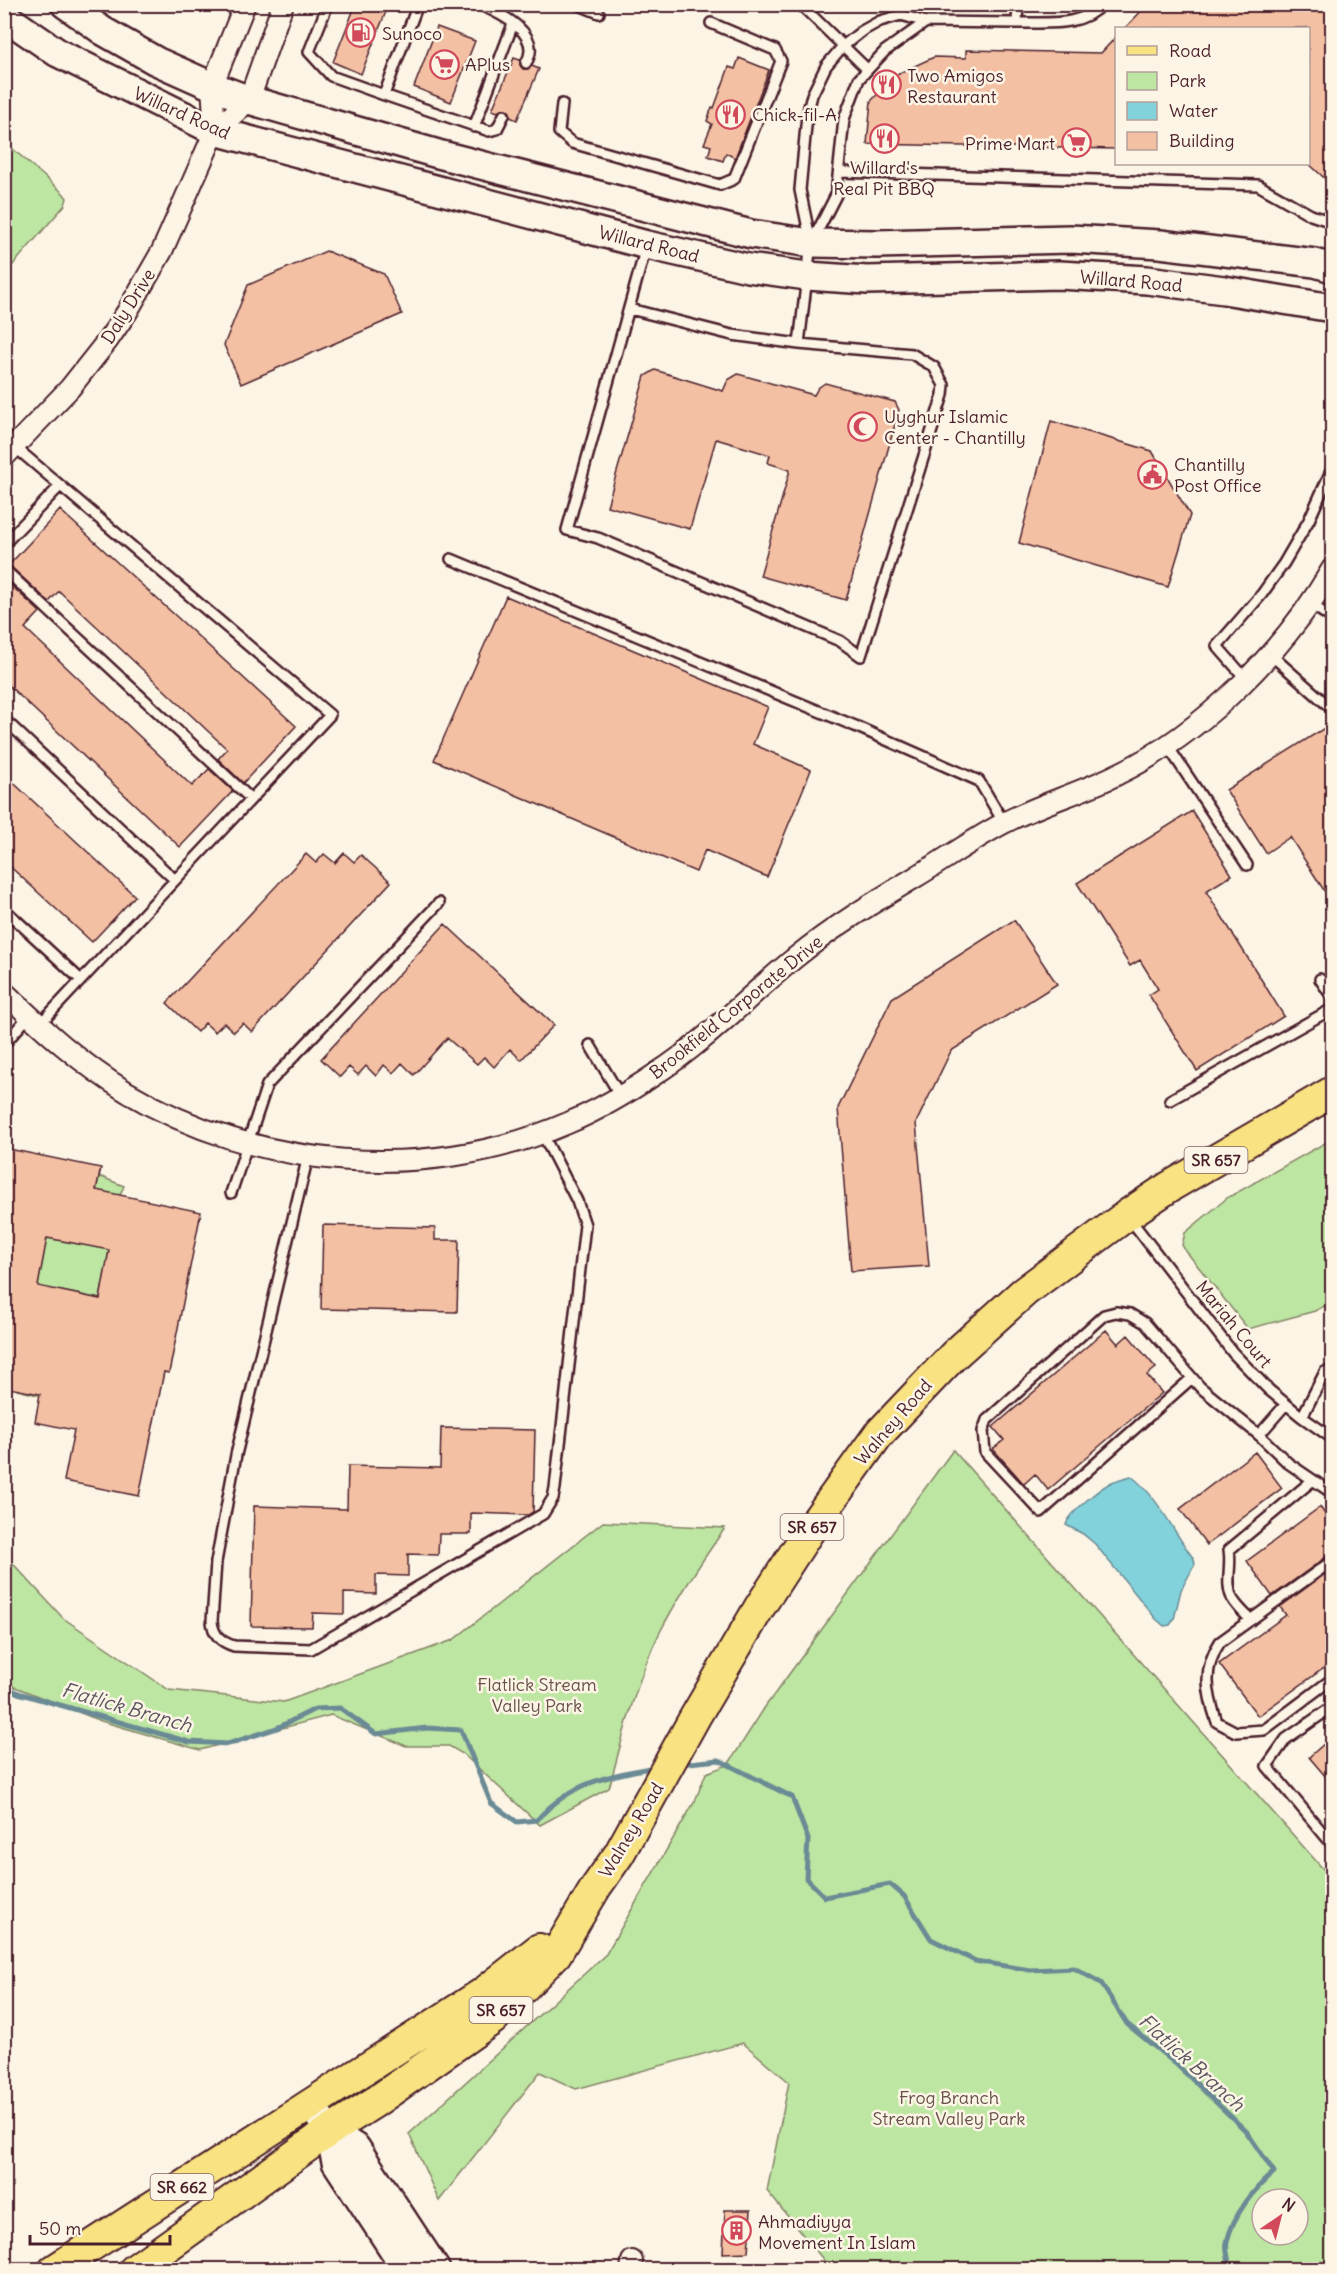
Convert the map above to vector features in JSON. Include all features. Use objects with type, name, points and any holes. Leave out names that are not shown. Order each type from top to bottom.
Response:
[{"type":"main road","name":"Willard Road","points":[[65,4],[103,30],[156,61],[249,100],[438,154],[751,234],[811,243],[877,244],[1070,239],[1160,244],[1315,263],[1332,268]]},
{"type":"main road","name":"Willard Road","points":[[4,16],[58,53],[215,131],[647,245],[748,268],[807,276],[867,280],[1059,275],[1125,279],[1224,290],[1332,308]]},
{"type":"main road","name":"Walney Road","points":[[329,2131],[375,2102],[493,2019],[556,1954],[596,1887],[619,1854],[695,1717],[771,1589],[820,1514],[878,1435],[954,1355],[1024,1292],[1127,1215],[1169,1187],[1332,1092]]},
{"type":"main road","name":"Walney Road","points":[[310,2105],[483,1993],[537,1951],[596,1887]]},
{"type":"main road","points":[[310,2105],[329,2131],[356,2148],[436,2270]]},
{"type":"main road","name":"SR 662","points":[[54,2270],[310,2105]]},
{"type":"main road","points":[[329,2131],[336,2162],[407,2270]]},
{"type":"main road","name":"SR 662","points":[[134,2270],[329,2131]]},
{"type":"street","points":[[212,86],[245,4]]},
{"type":"street","points":[[249,100],[284,4]]},
{"type":"street","name":"Daly Drive","points":[[212,86],[215,131]]},
{"type":"street","name":"Daly Drive","points":[[10,452],[81,375],[127,312],[167,240],[215,131],[249,100]]},
{"type":"street","name":"Brookfield Corporate Drive","points":[[4,992],[73,1054],[129,1093],[191,1124],[246,1143],[308,1156],[358,1161],[422,1159],[485,1149],[542,1133],[567,1124],[621,1096],[686,1053],[799,955],[860,910],[1004,823],[1118,774],[1167,745],[1213,710],[1270,654],[1310,604],[1332,569]]},
{"type":"lane","points":[[328,4],[309,52],[331,76],[489,131],[497,129],[504,115]]},
{"type":"lane","points":[[384,95],[418,4]]},
{"type":"lane","points":[[478,4],[492,10],[523,31],[531,43],[531,55],[526,63]]},
{"type":"lane","points":[[578,4],[599,13]]},
{"type":"lane","points":[[800,4],[867,69]]},
{"type":"lane","points":[[1017,23],[1018,4]]},
{"type":"lane","points":[[799,345],[811,243],[800,190],[807,115],[818,81],[843,46],[879,21],[901,15],[926,22],[1075,21],[1088,16],[1102,4]]},
{"type":"lane","points":[[811,243],[836,195],[844,119],[859,79],[885,51],[926,22]]},
{"type":"lane","points":[[562,104],[559,132],[572,143],[720,185],[734,179],[782,61],[776,50],[711,23]]},
{"type":"lane","points":[[474,127],[513,24]]},
{"type":"lane","points":[[839,172],[1258,185],[1311,215],[1332,222]]},
{"type":"lane","points":[[630,309],[732,335],[799,345],[912,354],[934,367],[944,385],[943,395],[861,656],[840,641],[598,538],[567,530],[647,245]]},
{"type":"lane","points":[[4,1044],[81,980],[330,715],[60,486],[10,452]]},
{"type":"lane","points":[[1246,679],[1217,646],[1262,594],[1284,563],[1309,520],[1332,469]]},
{"type":"lane","points":[[4,544],[60,486]]},
{"type":"lane","points":[[451,559],[855,726],[979,781],[1004,823]]},
{"type":"lane","points":[[4,569],[251,799]]},
{"type":"lane","points":[[1310,604],[1332,618]]},
{"type":"lane","points":[[1270,654],[1332,709]]},
{"type":"lane","points":[[4,719],[175,880]]},
{"type":"lane","points":[[1167,745],[1247,865]]},
{"type":"lane","points":[[231,1193],[267,1085],[439,903]]},
{"type":"lane","points":[[4,909],[81,980]]},
{"type":"lane","points":[[1320,979],[1332,997]]},
{"type":"lane","points":[[1170,1100],[1332,1009]]},
{"type":"lane","points":[[590,1046],[621,1096]]},
{"type":"lane","points":[[308,1156],[236,1455],[216,1562],[213,1631],[226,1644],[234,1646],[311,1649],[543,1514],[548,1508],[555,1488],[585,1225],[577,1201],[542,1133]]},
{"type":"lane","name":"Mariah Court","points":[[1127,1215],[1233,1353],[1269,1390],[1332,1438]]},
{"type":"lane","points":[[1192,1378],[1041,1512],[986,1452],[983,1431],[987,1420],[1104,1315],[1116,1312],[1130,1314],[1145,1323],[1200,1387],[1259,1435],[1288,1463],[1332,1493]]},
{"type":"lane","points":[[1302,1417],[1325,1372],[1332,1375]]},
{"type":"lane","points":[[1259,1435],[1286,1404]]},
{"type":"lane","points":[[1251,1620],[1232,1598],[1229,1588],[1231,1562],[1229,1550],[1313,1480]]},
{"type":"lane","points":[[1332,1561],[1220,1642],[1211,1656],[1207,1674],[1211,1705],[1217,1722],[1236,1732],[1264,1730],[1332,1679]]},
{"type":"lane","points":[[1332,1707],[1286,1739],[1267,1766],[1332,1844]]},
{"type":"green space","points":[[5,142],[67,198],[65,205],[5,274]]},
{"type":"green space","points":[[1332,1139],[1332,1302],[1315,1311],[1248,1329],[1185,1250],[1182,1245],[1185,1233],[1227,1198]]},
{"type":"green space","points":[[99,1176],[124,1186],[120,1195],[100,1299],[61,1291],[38,1395],[17,1390],[43,1258],[5,1250],[9,1230],[85,1245]]},
{"type":"green space","name":"Frog Branch Stream Valley Park","points":[[953,1450],[1332,1879],[1332,2269],[831,2269],[767,2191],[789,2082],[743,2043],[576,2089],[540,2072],[439,2201],[409,2134],[606,1954],[695,1801],[706,1773],[728,1765],[765,1707]]},
{"type":"green space","name":"Flatlick Stream Valley Park","points":[[603,1522],[725,1528],[682,1593],[659,1634],[630,1710],[609,1788],[540,1825],[463,1754],[449,1746],[406,1746],[331,1715],[200,1750],[101,1721],[5,1683],[5,1555],[63,1618],[169,1690],[284,1702],[453,1640]]},
{"type":"water","points":[[1131,1476],[1158,1504],[1194,1559],[1195,1564],[1181,1590],[1174,1619],[1170,1625],[1164,1626],[1156,1619],[1095,1544],[1066,1525],[1079,1508],[1100,1490],[1114,1481]]},
{"type":"building","name":"Sunoco","points":[[356,4],[389,4],[361,74],[333,62]]},
{"type":"building","points":[[1148,4],[1332,4],[1332,185],[1310,165],[1310,27],[1126,27]]},
{"type":"building","name":"APlus","points":[[437,27],[475,41],[451,102],[414,87]]},
{"type":"building","points":[[1115,38],[1115,149],[867,144],[871,101],[897,74],[934,57],[966,58],[966,50],[1101,53]]},
{"type":"building","points":[[514,58],[520,60],[523,69],[532,66],[539,69],[517,120],[510,117],[510,112],[506,109],[498,112],[492,110]]},
{"type":"building","name":"Chick-fil-A","points":[[739,58],[769,70],[735,158],[726,153],[723,161],[708,156],[711,146],[704,144],[712,124],[707,121],[729,67],[735,69]]},
{"type":"building","points":[[326,251],[384,274],[402,314],[241,384],[224,345],[248,285]]},
{"type":"building","points":[[655,370],[723,391],[728,380],[738,374],[814,395],[825,383],[895,402],[899,410],[846,600],[760,576],[790,470],[768,463],[770,455],[716,439],[690,529],[607,506],[645,376]]},
{"type":"building","points":[[1051,421],[1152,451],[1190,515],[1168,587],[1019,543]]},
{"type":"building","points":[[60,510],[296,726],[243,783],[218,759],[227,749],[59,591],[49,602],[9,565]]},
{"type":"building","points":[[4,579],[40,612],[25,628],[192,786],[209,769],[233,791],[180,847],[4,681]]},
{"type":"building","points":[[506,596],[768,707],[753,744],[811,770],[767,877],[705,850],[696,872],[434,760]]},
{"type":"building","points":[[1326,727],[1332,737],[1332,903],[1290,837],[1266,853],[1226,790]]},
{"type":"building","points":[[4,774],[135,896],[92,942],[4,861]]},
{"type":"building","points":[[1192,811],[1232,875],[1206,891],[1284,1016],[1197,1071],[1149,995],[1158,989],[1140,960],[1130,966],[1077,883]]},
{"type":"building","points":[[344,853],[354,862],[361,855],[391,882],[252,1032],[243,1023],[234,1032],[224,1023],[215,1032],[205,1023],[197,1032],[167,1003],[306,854],[316,863],[324,854],[335,863]]},
{"type":"building","points":[[1014,920],[1057,984],[951,1051],[916,1123],[929,1266],[851,1271],[838,1108],[892,998]]},
{"type":"building","points":[[445,924],[554,1025],[521,1060],[510,1049],[494,1067],[484,1057],[477,1064],[447,1038],[414,1075],[402,1063],[393,1073],[384,1065],[376,1076],[366,1066],[358,1075],[349,1067],[340,1077],[321,1059]]},
{"type":"building","points":[[4,1148],[101,1168],[96,1190],[201,1212],[169,1373],[164,1372],[139,1496],[64,1481],[74,1430],[35,1422],[40,1394],[4,1387]],"holes":[[[47,1238],[109,1250],[100,1299],[38,1286]]]},
{"type":"building","points":[[323,1225],[435,1228],[435,1240],[459,1240],[457,1312],[321,1309]]},
{"type":"building","points":[[1106,1330],[1118,1344],[1128,1335],[1156,1368],[1147,1375],[1162,1393],[1048,1490],[1035,1474],[1024,1484],[993,1449],[1004,1440],[993,1427]]},
{"type":"building","points":[[441,1428],[535,1430],[533,1512],[528,1515],[471,1513],[471,1534],[439,1534],[438,1555],[408,1554],[408,1576],[376,1575],[376,1594],[344,1593],[344,1614],[313,1613],[312,1627],[251,1626],[254,1506],[347,1509],[348,1466],[440,1468]]},
{"type":"building","points":[[1255,1452],[1282,1488],[1207,1545],[1180,1509]]},
{"type":"building","points":[[1320,1507],[1332,1524],[1332,1554],[1272,1596],[1247,1561]]},
{"type":"building","points":[[1332,1569],[1332,1662],[1258,1716],[1219,1664],[1286,1615],[1280,1607]]},
{"type":"building","points":[[1332,1737],[1332,1784],[1309,1757]]},
{"type":"building","name":"Ahmadiyya Movement In Islam","points":[[725,2210],[751,2210],[748,2252],[723,2253]]},
{"type":"waterway","name":"Flatlick Branch","points":[[4,1686],[18,1693],[189,1742],[228,1744],[277,1728],[315,1709],[340,1708],[376,1734],[427,1728],[461,1730],[491,1803],[517,1822],[537,1820],[563,1797],[591,1783],[622,1773],[655,1767]]},
{"type":"waterway","name":"Flatlick Branch","points":[[679,1764],[719,1760],[792,1797],[808,1839],[806,1878],[825,1897],[890,1884],[904,1896],[931,1939],[975,1961],[1030,1970],[1074,1968],[1101,1983],[1127,2024],[1176,2064],[1246,2131],[1274,2172],[1251,2195],[1234,2222],[1227,2245],[1231,2270]]},
{"type":"place","name":"Sunoco","points":[[361,33]]},
{"type":"place","name":"APlus","points":[[444,64]]},
{"type":"place","name":"Two Amigos Restaurant","points":[[886,85]]},
{"type":"place","name":"Chick-fil-A","points":[[731,114]]},
{"type":"place","name":"Willard's Real Pit BBQ","points":[[884,138]]},
{"type":"place","name":"Prime Mart","points":[[1076,143]]},
{"type":"place","name":"Uyghur Islamic Center - Chantilly","points":[[863,426]]},
{"type":"place","name":"Chantilly Post Office","points":[[1153,474]]},
{"type":"place","name":"Ahmadiyya Movement In Islam","points":[[737,2231]]}]
